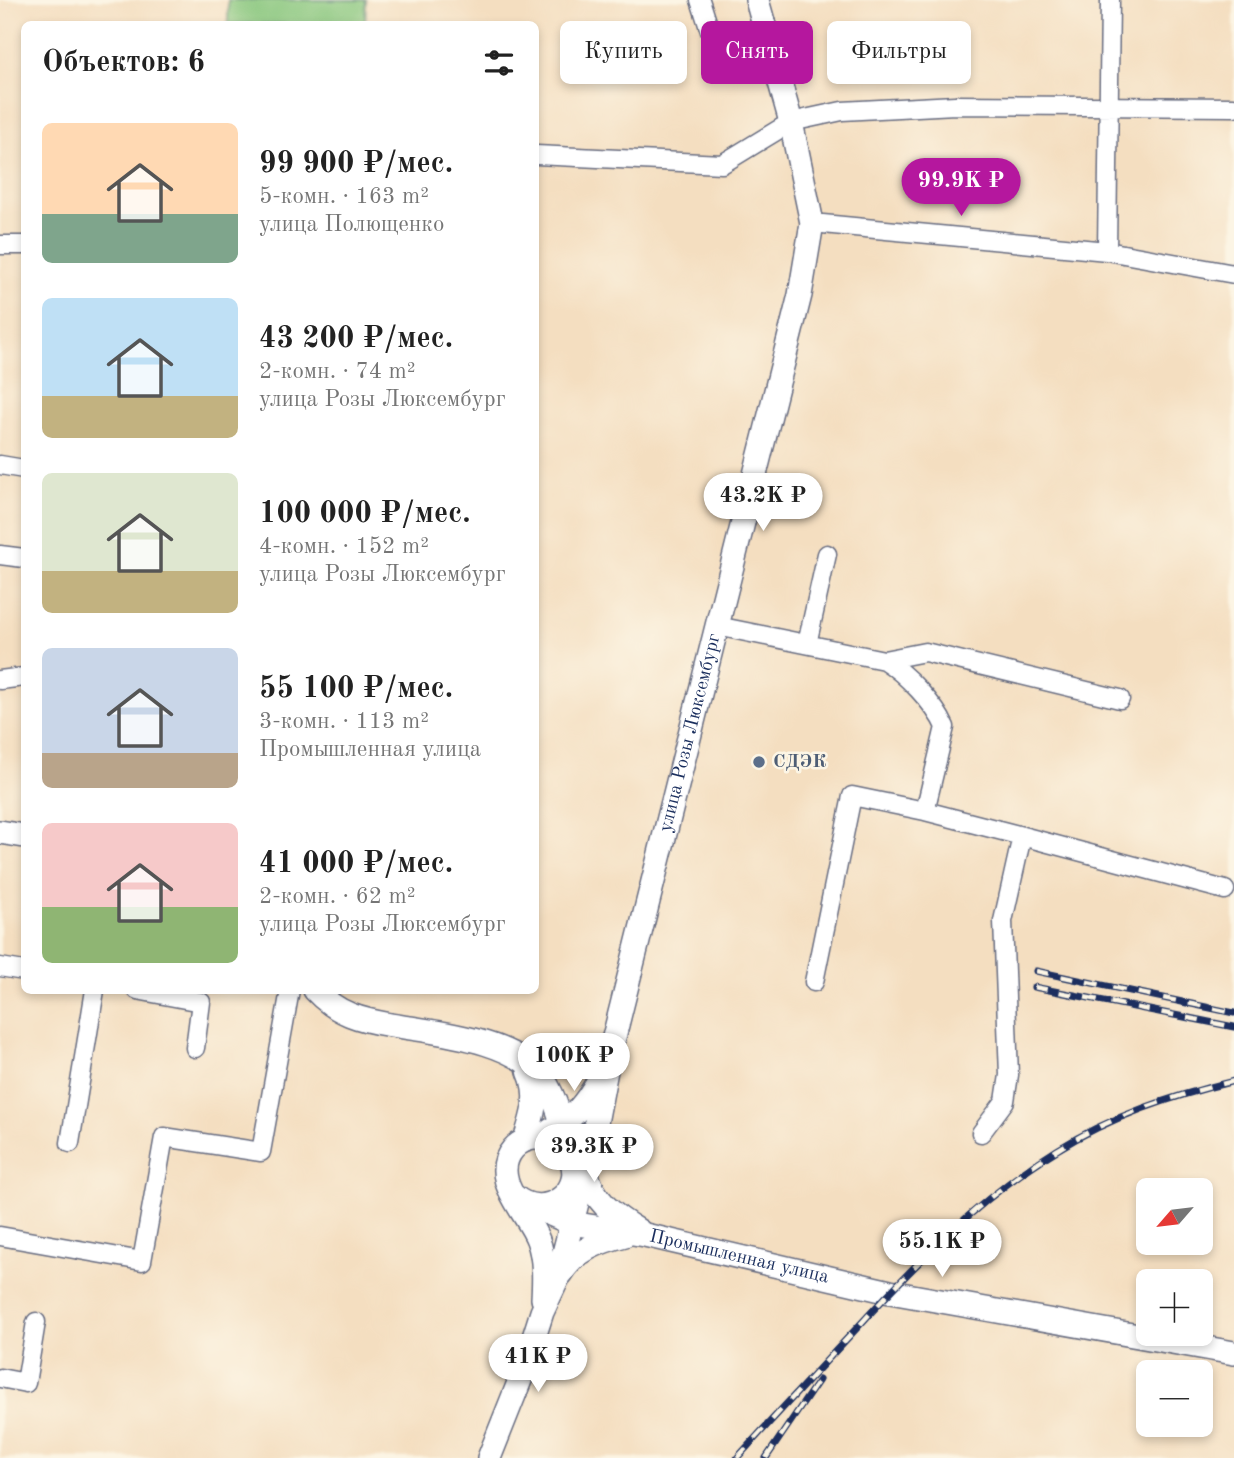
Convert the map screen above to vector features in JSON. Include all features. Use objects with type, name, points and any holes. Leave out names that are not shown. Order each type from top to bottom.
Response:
[{"type":"main road","name":"улица Розы Люксембург","points":[[757,0],[763,21]]},
{"type":"main road","name":"улица Розы Люксембург","points":[[489,1458],[522,1375],[542,1312],[557,1280],[571,1223],[578,1164],[607,1065],[800,295],[812,223],[781,84]]},
{"type":"main road","points":[[0,832],[21,836]]},
{"type":"main road","points":[[320,994],[334,1007],[356,1019],[480,1042],[523,1059],[545,1082],[578,1164],[592,1189],[608,1210],[638,1234]]},
{"type":"main road","points":[[523,1059],[536,1092],[529,1139]]},
{"type":"main road","points":[[542,1312],[541,1250],[523,1200],[506,1183],[505,1164],[511,1152],[529,1139],[562,1125],[578,1111],[607,1065]]},
{"type":"main road","points":[[529,1139],[546,1138],[555,1142],[578,1164]]},
{"type":"main road","points":[[523,1200],[553,1203],[568,1189],[578,1164]]},
{"type":"main road","name":"Промышленная улица","points":[[523,1200],[571,1223],[638,1234],[890,1292],[1234,1353]]},
{"type":"main road","points":[[557,1280],[567,1264],[580,1252],[598,1243],[638,1234]]},
{"type":"street","points":[[700,0],[707,21]]},
{"type":"street","points":[[1107,251],[1110,0]]},
{"type":"street","points":[[539,155],[722,164],[791,122],[842,111],[955,104],[1234,107]]},
{"type":"street","points":[[812,223],[1107,251],[1234,274]]},
{"type":"street","points":[[0,245],[21,245]]},
{"type":"street","points":[[0,465],[21,468]]},
{"type":"street","points":[[807,645],[827,554]]},
{"type":"street","points":[[0,555],[21,558]]},
{"type":"street","points":[[717,626],[884,660],[895,667],[940,714],[945,727],[925,811]]},
{"type":"street","points":[[884,660],[925,652],[1121,699]]},
{"type":"street","points":[[0,680],[21,677]]},
{"type":"street","points":[[814,982],[852,796],[1022,835],[1225,890]]},
{"type":"street","points":[[981,1133],[1005,1101],[1009,1075],[1003,921],[1022,835]]},
{"type":"street","points":[[0,967],[21,970]]},
{"type":"street","points":[[70,1143],[94,994]]},
{"type":"street","points":[[158,994],[201,1002],[195,1048]]},
{"type":"street","points":[[0,1236],[142,1261],[164,1137],[261,1152],[289,994]]},
{"type":"street","points":[[0,1378],[26,1383],[36,1322]]},
{"type":"green space","points":[[228,0],[366,0],[365,21],[228,21]]},
{"type":"railway","points":[[1036,971],[1234,1013]]},
{"type":"railway","points":[[1034,987],[1234,1027]]},
{"type":"railway","points":[[737,1458],[902,1280],[950,1232],[1001,1189],[1057,1150],[1099,1127],[1165,1100],[1234,1081]]},
{"type":"railway","points":[[766,1458],[819,1380]]},
{"type":"place","name":"СДЭК","points":[[759,762]]}]
